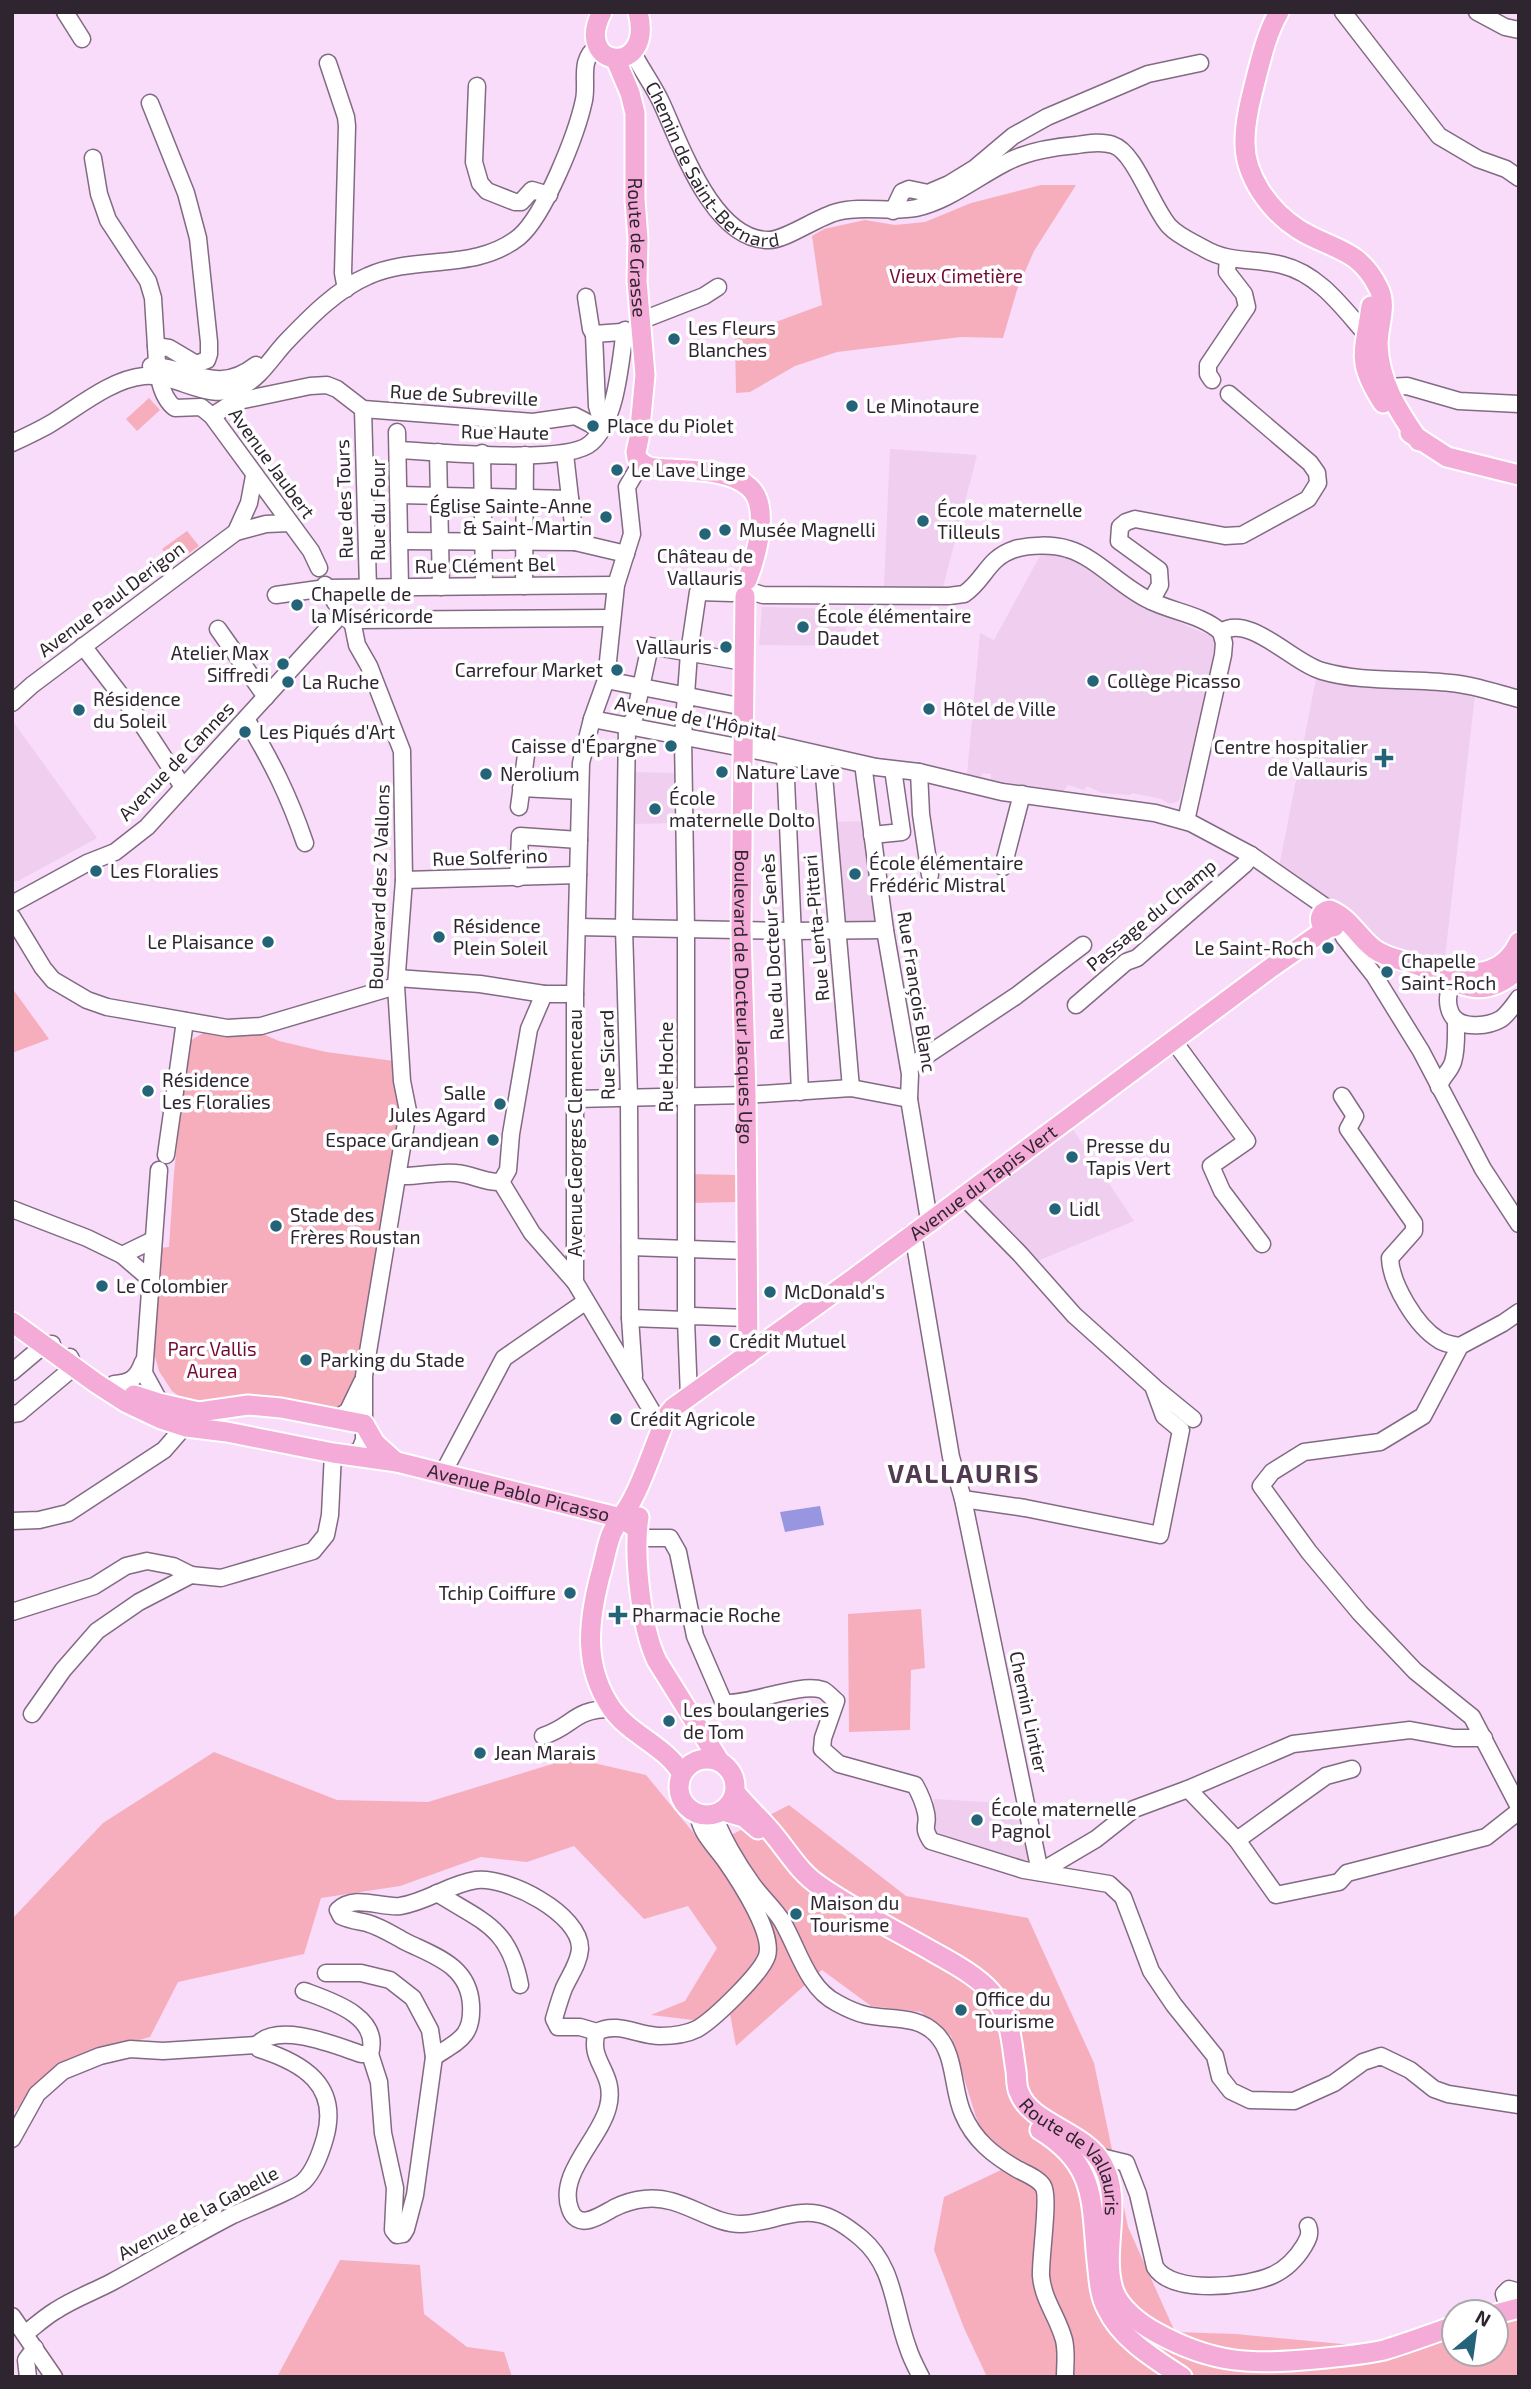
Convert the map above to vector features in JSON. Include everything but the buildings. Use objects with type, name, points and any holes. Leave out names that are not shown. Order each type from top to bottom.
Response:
[{"type":"main road","points":[[601,12],[595,30],[598,46],[608,57],[624,56],[639,36],[638,12]]},
{"type":"main road","points":[[1279,12],[1266,39],[1247,125],[1246,153],[1255,181],[1269,202],[1288,222],[1358,258],[1374,279],[1372,326],[1364,363],[1366,374],[1381,388],[1391,415],[1419,441],[1447,457],[1519,475]]},
{"type":"main road","name":"Route de Grasse","points":[[624,56],[635,113],[638,239],[636,327],[645,374],[639,438]]},
{"type":"main road","points":[[639,438],[636,452],[641,463]]},
{"type":"main road","points":[[639,438],[645,450],[670,469]]},
{"type":"main road","name":"Boulevard de Docteur Jacques Ugo","points":[[641,463],[649,468],[728,476],[749,487],[761,517],[744,590],[741,930],[746,1095],[748,1355]]},
{"type":"main road","points":[[1330,922],[1346,919],[1364,940],[1388,957],[1419,966],[1464,974],[1509,969]]},
{"type":"main road","name":"Avenue du Tapis Vert","points":[[665,1421],[673,1408],[1330,922]]},
{"type":"main road","points":[[1419,966],[1452,983],[1485,987],[1505,980],[1519,942]]},
{"type":"main road","points":[[12,1321],[143,1411],[191,1420],[247,1405],[365,1424],[375,1443],[397,1462]]},
{"type":"main road","points":[[105,1383],[144,1378],[159,1404],[191,1420]]},
{"type":"main road","name":"Avenue Pablo Picasso","points":[[191,1420],[227,1432],[397,1462],[443,1473],[632,1528]]},
{"type":"main road","points":[[665,1421],[633,1500],[632,1528],[645,1622],[649,1645],[657,1661],[720,1762]]},
{"type":"main road","points":[[632,1528],[611,1534],[589,1632],[591,1664],[611,1709],[633,1731],[670,1758],[682,1774]]},
{"type":"main road","points":[[713,1759],[720,1762],[731,1771],[734,1778],[735,1792],[731,1802],[712,1813],[692,1811],[681,1798],[679,1782],[682,1774],[691,1763],[698,1760],[713,1759]]},
{"type":"main road","name":"Route de Vallauris","points":[[735,1792],[776,1837],[795,1864],[818,1885],[952,1963],[989,1990],[1008,2019],[1019,2092],[1028,2106],[1080,2139],[1103,2164],[1110,2191],[1113,2289],[1129,2313],[1149,2329],[1178,2345],[1223,2360],[1272,2364],[1384,2350],[1440,2331]]},
{"type":"main road","name":"Route de Vallauris","points":[[712,1813],[744,1817],[754,1824],[811,1894],[967,1985],[983,1998],[998,2026],[1007,2094],[1015,2109],[1069,2150],[1085,2178],[1091,2197],[1100,2289],[1107,2310],[1121,2330],[1141,2348],[1182,2377]]},
{"type":"street","points":[[65,12],[82,39]]},
{"type":"street","points":[[1343,12],[1439,136],[1478,159],[1506,169],[1519,178]]},
{"type":"street","points":[[1477,12],[1505,27],[1519,30]]},
{"type":"street","points":[[12,443],[48,426],[90,398],[118,375],[145,366],[159,372],[205,379],[225,379],[248,370],[286,342],[328,302],[365,277],[385,269],[408,263],[478,258],[501,249],[530,226],[549,195],[584,98],[586,59],[598,46]]},
{"type":"street","name":"Chemin de Saint-Bernard","points":[[624,56],[658,95],[708,200],[721,216],[750,237],[773,240],[822,216],[842,211],[894,211],[930,204],[1026,154],[1099,142],[1114,145],[1128,153],[1145,189],[1169,226],[1182,236],[1214,254],[1282,265],[1307,275],[1372,326]]},
{"type":"street","points":[[328,62],[346,117],[343,273],[346,289]]},
{"type":"street","points":[[894,211],[902,192],[909,189],[928,193],[949,184],[1013,136],[1047,117],[1148,74],[1199,63]]},
{"type":"street","points":[[477,86],[474,162],[480,183],[487,191],[515,202],[522,202],[532,190],[549,195]]},
{"type":"street","points":[[635,113],[644,100],[658,95]]},
{"type":"street","points":[[150,103],[186,193],[198,238],[209,354],[203,363],[196,364],[169,348],[156,346]]},
{"type":"street","points":[[93,158],[97,187],[108,220],[148,281],[154,307],[159,372]]},
{"type":"street","points":[[1212,380],[1208,374],[1208,365],[1247,307],[1244,293],[1227,272],[1228,258]]},
{"type":"street","points":[[594,334],[636,327],[718,287]]},
{"type":"street","points":[[586,297],[594,334],[597,406],[604,423]]},
{"type":"street","points":[[604,423],[636,327]]},
{"type":"street","name":"Avenue Jaubert","points":[[159,372],[163,392],[171,405],[180,409],[201,407],[212,416],[311,551],[319,568]]},
{"type":"street","points":[[212,416],[234,402],[327,385],[337,389],[363,409]]},
{"type":"street","points":[[1381,388],[1407,386],[1459,401],[1519,404]]},
{"type":"street","points":[[1151,601],[1160,585],[1159,569],[1119,541],[1120,527],[1126,522],[1135,519],[1225,536],[1242,535],[1308,499],[1318,483],[1317,473],[1310,463],[1229,394]]},
{"type":"street","name":"Rue de Subreville","points":[[363,409],[533,422],[575,416],[604,423]]},
{"type":"street","name":"Rue des Tours","points":[[361,588],[363,409]]},
{"type":"street","name":"Rue Haute","points":[[399,450],[525,456],[565,454],[592,442],[604,423]]},
{"type":"street","name":"Rue du Four","points":[[397,432],[400,588]]},
{"type":"street","points":[[438,452],[442,587]]},
{"type":"street","points":[[482,453],[484,586]]},
{"type":"street","points":[[565,454],[575,542]]},
{"type":"street","points":[[524,586],[525,456]]},
{"type":"street","name":"Avenue Georges Clemenceau","points":[[641,463],[627,487],[632,534],[616,585],[606,680],[592,719],[581,763],[575,994],[575,1282],[653,1413],[665,1421]]},
{"type":"street","points":[[236,532],[249,503],[254,476]]},
{"type":"street","points":[[399,495],[570,499]]},
{"type":"street","name":"Avenue Paul Derigon","points":[[12,703],[83,646],[236,532],[266,524],[290,523]]},
{"type":"street","points":[[399,541],[575,542],[626,554]]},
{"type":"street","points":[[744,590],[763,595],[964,594],[1000,555],[1025,547],[1053,547],[1068,549],[1085,557],[1151,601],[1211,623],[1221,632],[1223,655],[1179,820]]},
{"type":"street","name":"Rue Clément Bel","points":[[276,595],[326,586],[400,588],[616,585]]},
{"type":"street","name":"Boulevard des 2 Vallons","points":[[326,586],[347,616],[402,751],[404,880],[397,982],[402,1081],[408,1111],[364,1376]]},
{"type":"street","name":"Rue Hoche","points":[[689,1397],[685,1320],[687,1096],[683,736],[698,592],[744,590]]},
{"type":"street","points":[[347,616],[612,618]]},
{"type":"street","name":"Avenue de Cannes","points":[[12,904],[87,863],[115,852],[147,827],[265,697],[347,616]]},
{"type":"street","points":[[1221,632],[1235,627],[1247,628],[1322,672],[1396,681],[1449,682],[1519,699]]},
{"type":"street","points":[[218,629],[265,697]]},
{"type":"street","points":[[83,646],[136,715],[183,787]]},
{"type":"street","name":"Rue Sicard","points":[[636,1382],[631,1361],[629,1097],[624,928],[627,727],[634,719],[650,646],[690,653]]},
{"type":"street","points":[[690,653],[744,662]]},
{"type":"street","points":[[606,680],[744,707]]},
{"type":"street","points":[[246,719],[274,765],[291,802],[305,844]]},
{"type":"street","name":"Avenue de l'Hôpital","points":[[592,719],[683,736],[743,742],[790,754],[1021,799],[1154,820],[1179,820],[1198,826],[1251,855],[1287,881],[1330,922]]},
{"type":"street","name":"Rue du Docteur Senès","points":[[790,754],[791,932],[800,1091]]},
{"type":"street","points":[[519,807],[526,755]]},
{"type":"street","name":"Rue Lenta-Pittari","points":[[820,760],[838,930],[850,1088]]},
{"type":"street","name":"Rue François Blanc","points":[[872,770],[872,835],[885,930],[909,1067],[909,1099],[929,1220]]},
{"type":"street","points":[[872,835],[902,832],[897,774]]},
{"type":"street","points":[[919,777],[921,814],[930,875]]},
{"type":"street","points":[[521,788],[580,791]]},
{"type":"street","points":[[1003,867],[1021,799]]},
{"type":"street","points":[[517,878],[520,836],[579,840]]},
{"type":"street","name":"Passage du Champ","points":[[1076,1005],[1126,962],[1137,958],[1251,855]]},
{"type":"street","name":"Rue Solferino","points":[[404,880],[578,875]]},
{"type":"street","points":[[12,917],[53,980],[87,1000],[107,1007],[227,1028],[261,1026],[397,982],[480,984],[544,994],[575,994]]},
{"type":"street","points":[[1330,922],[1374,975],[1421,1051],[1483,1169],[1519,1224]]},
{"type":"street","points":[[577,927],[791,932],[885,930]]},
{"type":"street","points":[[909,1067],[1016,996],[1083,945]]},
{"type":"street","points":[[1452,983],[1448,1009],[1463,1023],[1487,1024],[1503,1018],[1519,998]]},
{"type":"street","points":[[501,1182],[508,1170],[511,1134],[529,1029],[544,994]]},
{"type":"street","points":[[144,1378],[153,1240],[185,1021]]},
{"type":"street","points":[[1439,1087],[1441,1079],[1453,1062],[1463,1023]]},
{"type":"street","points":[[1173,1040],[1247,1141],[1211,1166],[1222,1191],[1262,1244]]},
{"type":"street","points":[[575,1099],[746,1095],[850,1088],[909,1099]]},
{"type":"street","points":[[1342,1096],[1355,1116],[1348,1129],[1414,1223],[1414,1231],[1390,1258],[1390,1272],[1408,1307],[1433,1336],[1442,1342],[1460,1346]]},
{"type":"street","points":[[399,1176],[456,1173],[501,1182]]},
{"type":"street","points":[[501,1182],[532,1233],[575,1282]]},
{"type":"street","points":[[963,1196],[1020,1254],[1074,1315],[1193,1419]]},
{"type":"street","points":[[12,1209],[88,1238],[122,1255],[150,1279]]},
{"type":"street","name":"Chemin Lintier","points":[[910,1234],[915,1245],[951,1457],[963,1499],[1040,1872]]},
{"type":"street","points":[[122,1255],[153,1240]]},
{"type":"street","points":[[630,1247],[747,1251]]},
{"type":"street","points":[[443,1473],[504,1358],[585,1302]]},
{"type":"street","points":[[1188,1789],[1237,1840],[1276,1895],[1339,1882],[1347,1873],[1486,1837],[1519,1809],[1472,1717],[1415,1671],[1360,1613],[1309,1552],[1261,1486],[1272,1472],[1304,1452],[1380,1442],[1423,1416],[1460,1346],[1519,1312]]},
{"type":"street","points":[[630,1318],[747,1318]]},
{"type":"street","points":[[12,1372],[48,1344]]},
{"type":"street","points":[[12,1414],[19,1413],[72,1362]]},
{"type":"street","points":[[336,1419],[348,1411],[364,1376]]},
{"type":"street","points":[[12,1612],[94,1586],[127,1566],[147,1561],[173,1566],[191,1575],[221,1578],[313,1551],[321,1544],[328,1525],[341,1454],[360,1450],[363,1440],[364,1376]]},
{"type":"street","points":[[12,1521],[39,1521],[68,1513],[163,1450],[191,1420],[164,1392],[144,1378],[135,1378],[126,1384],[105,1383]]},
{"type":"street","points":[[963,1499],[1025,1508],[1160,1535],[1181,1430],[1164,1416],[1153,1386]]},
{"type":"street","points":[[227,1432],[225,1422],[230,1408]]},
{"type":"street","points":[[632,1528],[670,1538],[678,1552],[695,1636],[724,1703],[736,1704],[802,1689],[824,1690],[836,1701],[823,1738],[822,1749],[839,1764],[915,1785],[922,1796],[926,1812],[925,1831],[931,1841],[1024,1870],[1109,1884],[1122,1897],[1152,1971],[1174,2005],[1215,2056],[1220,2077],[1231,2091],[1250,2100],[1294,2101],[1334,2083],[1363,2062],[1381,2056],[1410,2070],[1434,2088],[1448,2094],[1519,2105]]},
{"type":"street","points":[[32,1714],[63,1670],[97,1631],[139,1602],[191,1575]]},
{"type":"street","points":[[582,1713],[593,1698],[598,1684]]},
{"type":"street","points":[[543,1736],[553,1733],[582,1713],[593,1709],[611,1709]]},
{"type":"street","points":[[1040,1872],[1096,1839],[1134,1809],[1293,1744],[1410,1730],[1454,1738],[1484,1738]]},
{"type":"street","points":[[1237,1840],[1326,1776],[1352,1769]]},
{"type":"street","points":[[434,2057],[465,2037],[471,2021],[467,1985],[454,1966],[434,1954],[380,1928],[341,1916],[338,1910],[344,1904],[357,1902],[398,1906],[437,1894],[455,1885],[478,1880],[504,1882],[527,1893],[573,1926],[580,1946],[577,1963],[564,1989],[554,2019],[558,2027],[580,2027],[597,2032],[617,2027],[657,2037],[673,2036],[696,2029],[755,1977],[767,1955],[768,1942],[764,1929],[727,1864],[702,1828],[712,1813],[751,1883],[780,1919],[813,1982],[834,2002],[864,2015],[907,2019],[924,2025],[937,2035],[946,2049],[962,2113],[980,2143],[996,2157],[1036,2179],[1044,2187],[1047,2196],[1042,2234],[1041,2275],[1045,2297],[1063,2338],[1067,2357],[1065,2377]]},
{"type":"street","points":[[437,1894],[501,1935],[510,1948],[520,1985]]},
{"type":"street","points":[[304,1991],[349,2009],[364,2022],[372,2038],[370,2054],[379,2082],[383,2133],[395,2188],[393,2230],[397,2235],[403,2234],[415,2195],[434,2057],[430,2030],[413,1997],[390,1980],[361,1973],[326,1973]]},
{"type":"street","points":[[597,2032],[593,2045],[609,2078],[610,2098],[606,2113],[569,2185],[567,2195],[573,2216],[580,2220],[598,2218],[631,2201],[648,2198],[667,2199],[740,2224],[802,2213],[820,2214],[841,2223],[877,2254],[886,2269],[907,2347],[921,2377]]},
{"type":"street","points":[[12,2139],[37,2094],[63,2071],[100,2056],[130,2049],[163,2051],[259,2043],[278,2036],[300,2035],[361,2054],[370,2054]]},
{"type":"street","name":"Avenue de la Gabelle","points":[[26,2333],[55,2311],[113,2282],[193,2236],[303,2182],[316,2163],[328,2129],[329,2110],[323,2090],[299,2065],[259,2049],[259,2043]]},
{"type":"street","points":[[1069,2150],[1090,2157],[1097,2156],[1126,2163],[1138,2194],[1155,2267],[1160,2274],[1174,2282],[1191,2285],[1260,2281],[1289,2265],[1308,2240],[1308,2226]]},
{"type":"street","points":[[1505,2298],[1504,2294],[1509,2289],[1519,2292]]},
{"type":"street","points":[[12,2316],[54,2377]]},
{"type":"street","points":[[27,2377],[26,2360],[35,2348]]},
{"type":"shaded area","name":"École maternelle Tilleuls","points":[[890,449],[977,455],[943,587],[884,586]]},
{"type":"shaded area","name":"Collège Picasso","points":[[1041,554],[1063,556],[1082,563],[1133,602],[1217,639],[1220,650],[1179,801],[1169,804],[1162,799],[1132,793],[1102,793],[1087,786],[1084,790],[1068,785],[1063,791],[991,780],[991,774],[983,773],[980,778],[967,775],[980,633],[994,640]]},
{"type":"shaded area","name":"École élémentaire Daudet","points":[[762,607],[846,609],[845,646],[759,645]]},
{"type":"shaded area","name":"Centre hospitalier de Vallauris","points":[[1317,674],[1456,688],[1475,694],[1444,966],[1397,951],[1279,867]]},
{"type":"shaded area","points":[[12,720],[97,838],[18,881],[12,881]]},
{"type":"shaded area","name":"École maternelle Dolto","points":[[632,772],[678,773],[678,823],[632,824]]},
{"type":"shaded area","name":"École élémentaire Frédéric Mistral","points":[[864,821],[879,926],[843,925],[834,822]]},
{"type":"shaded area","points":[[1072,1128],[1134,1221],[1035,1262],[972,1197]]},
{"type":"shaded area","points":[[820,1506],[824,1525],[785,1532],[780,1512]]},
{"type":"shaded area","name":"École maternelle Pagnol","points":[[934,1799],[1019,1804],[1031,1865],[931,1836]]},
{"type":"green space","name":"Vieux Cimetière","points":[[1041,185],[1076,185],[1034,251],[1017,290],[1003,338],[961,337],[837,352],[795,366],[750,392],[736,393],[735,337],[822,305],[812,236],[824,229],[865,220],[895,225],[925,222],[971,203]]},
{"type":"green space","points":[[149,398],[160,410],[137,431],[126,419]]},
{"type":"green space","points":[[187,531],[199,546],[174,564],[162,549]]},
{"type":"green space","points":[[12,988],[49,1039],[12,1053]]},
{"type":"green space","name":"Stade des Frères Roustan","points":[[203,1033],[263,1034],[279,1041],[326,1052],[394,1061],[398,1120],[353,1387],[347,1401],[334,1409],[209,1404],[184,1400],[172,1391],[159,1371],[154,1353],[160,1248],[169,1247],[188,1042]]},
{"type":"green space","points":[[692,1174],[736,1175],[736,1202],[692,1203]]},
{"type":"green space","points":[[921,1609],[925,1668],[911,1670],[910,1730],[849,1732],[848,1614]]},
{"type":"green space","points":[[214,1752],[337,1800],[428,1802],[572,1758],[646,1775],[706,1848],[789,1805],[906,1896],[1028,1918],[1094,2063],[1128,2227],[1175,2332],[1236,2334],[1374,2347],[1440,2332],[1440,2368],[1510,2368],[1510,2314],[1519,2312],[1519,2377],[987,2377],[964,2328],[934,2250],[944,2197],[1001,2170],[976,2117],[951,2036],[921,2012],[871,2006],[822,1970],[736,2046],[730,2014],[693,2020],[651,2015],[685,2001],[717,1948],[688,1906],[644,1919],[574,1846],[527,1862],[481,1857],[400,1886],[321,1898],[304,1954],[178,1982],[150,2037],[64,2061],[12,2114],[12,1919],[103,1823]]},
{"type":"green space","points":[[340,2260],[420,2265],[424,2314],[467,2347],[504,2352],[512,2377],[277,2377]]},
{"type":"place","name":"Les Fleurs Blanches","points":[[674,339]]},
{"type":"place","name":"Le Minotaure","points":[[852,406]]},
{"type":"place","name":"Place du Piolet","points":[[593,426]]},
{"type":"place","name":"Le Lave Linge","points":[[617,470]]},
{"type":"place","name":"Église Sainte-Anne & Saint-Martin","points":[[606,517]]},
{"type":"place","name":"École maternelle Tilleuls","points":[[923,521]]},
{"type":"place","name":"Musée Magnelli","points":[[725,530]]},
{"type":"place","name":"Château de Vallauris","points":[[705,534]]},
{"type":"place","name":"Chapelle de la Miséricorde","points":[[297,605]]},
{"type":"place","name":"École élémentaire Daudet","points":[[803,627]]},
{"type":"place","name":"Vallauris","points":[[726,647]]},
{"type":"place","name":"Atelier Max Siffredi","points":[[283,664]]},
{"type":"place","name":"Carrefour Market","points":[[617,670]]},
{"type":"place","name":"Collège Picasso","points":[[1093,681]]},
{"type":"place","name":"La Ruche","points":[[288,682]]},
{"type":"place","name":"Hôtel de Ville","points":[[929,709]]},
{"type":"place","name":"Résidence du Soleil","points":[[79,710]]},
{"type":"place","name":"Les Piqués d'Art","points":[[245,732]]},
{"type":"place","name":"Caisse d'Épargne","points":[[671,746]]},
{"type":"place","name":"Centre hospitalier de Vallauris","points":[[1384,758]]},
{"type":"place","name":"Nature Lave","points":[[722,772]]},
{"type":"place","name":"Nerolium","points":[[486,774]]},
{"type":"place","name":"École maternelle Dolto","points":[[655,809]]},
{"type":"place","name":"Les Floralies","points":[[96,871]]},
{"type":"place","name":"École élémentaire Frédéric Mistral","points":[[855,874]]},
{"type":"place","name":"Résidence Plein Soleil","points":[[439,937]]},
{"type":"place","name":"Le Plaisance","points":[[268,942]]},
{"type":"place","name":"Le Saint-Roch","points":[[1328,948]]},
{"type":"place","name":"Chapelle Saint-Roch","points":[[1387,972]]},
{"type":"place","name":"Résidence Les Floralies","points":[[148,1091]]},
{"type":"place","name":"Salle Jules Agard","points":[[500,1104]]},
{"type":"place","name":"Espace Grandjean","points":[[493,1140]]},
{"type":"place","name":"Presse du Tapis Vert","points":[[1072,1157]]},
{"type":"place","name":"Lidl","points":[[1055,1209]]},
{"type":"place","name":"Stade des Frères Roustan","points":[[276,1226]]},
{"type":"place","name":"Le Colombier","points":[[102,1286]]},
{"type":"place","name":"McDonald's","points":[[770,1292]]},
{"type":"place","name":"Crédit Mutuel","points":[[715,1341]]},
{"type":"place","name":"Parking du Stade","points":[[306,1360]]},
{"type":"place","name":"Crédit Agricole","points":[[616,1419]]},
{"type":"place","name":"Tchip Coiffure","points":[[570,1593]]},
{"type":"place","name":"Pharmacie Roche","points":[[618,1615]]},
{"type":"place","name":"Les boulangeries de Tom","points":[[669,1721]]},
{"type":"place","name":"Jean Marais","points":[[480,1753]]},
{"type":"place","name":"École maternelle Pagnol","points":[[977,1820]]},
{"type":"place","name":"Maison du Tourisme","points":[[796,1914]]},
{"type":"place","name":"Office du Tourisme","points":[[961,2010]]},
{"type":"district","name":"VALLAURIS","points":[[964,1474]]},
{"type":"park label","name":"Parc Vallis Aurea","points":[[212,1360]]}]
